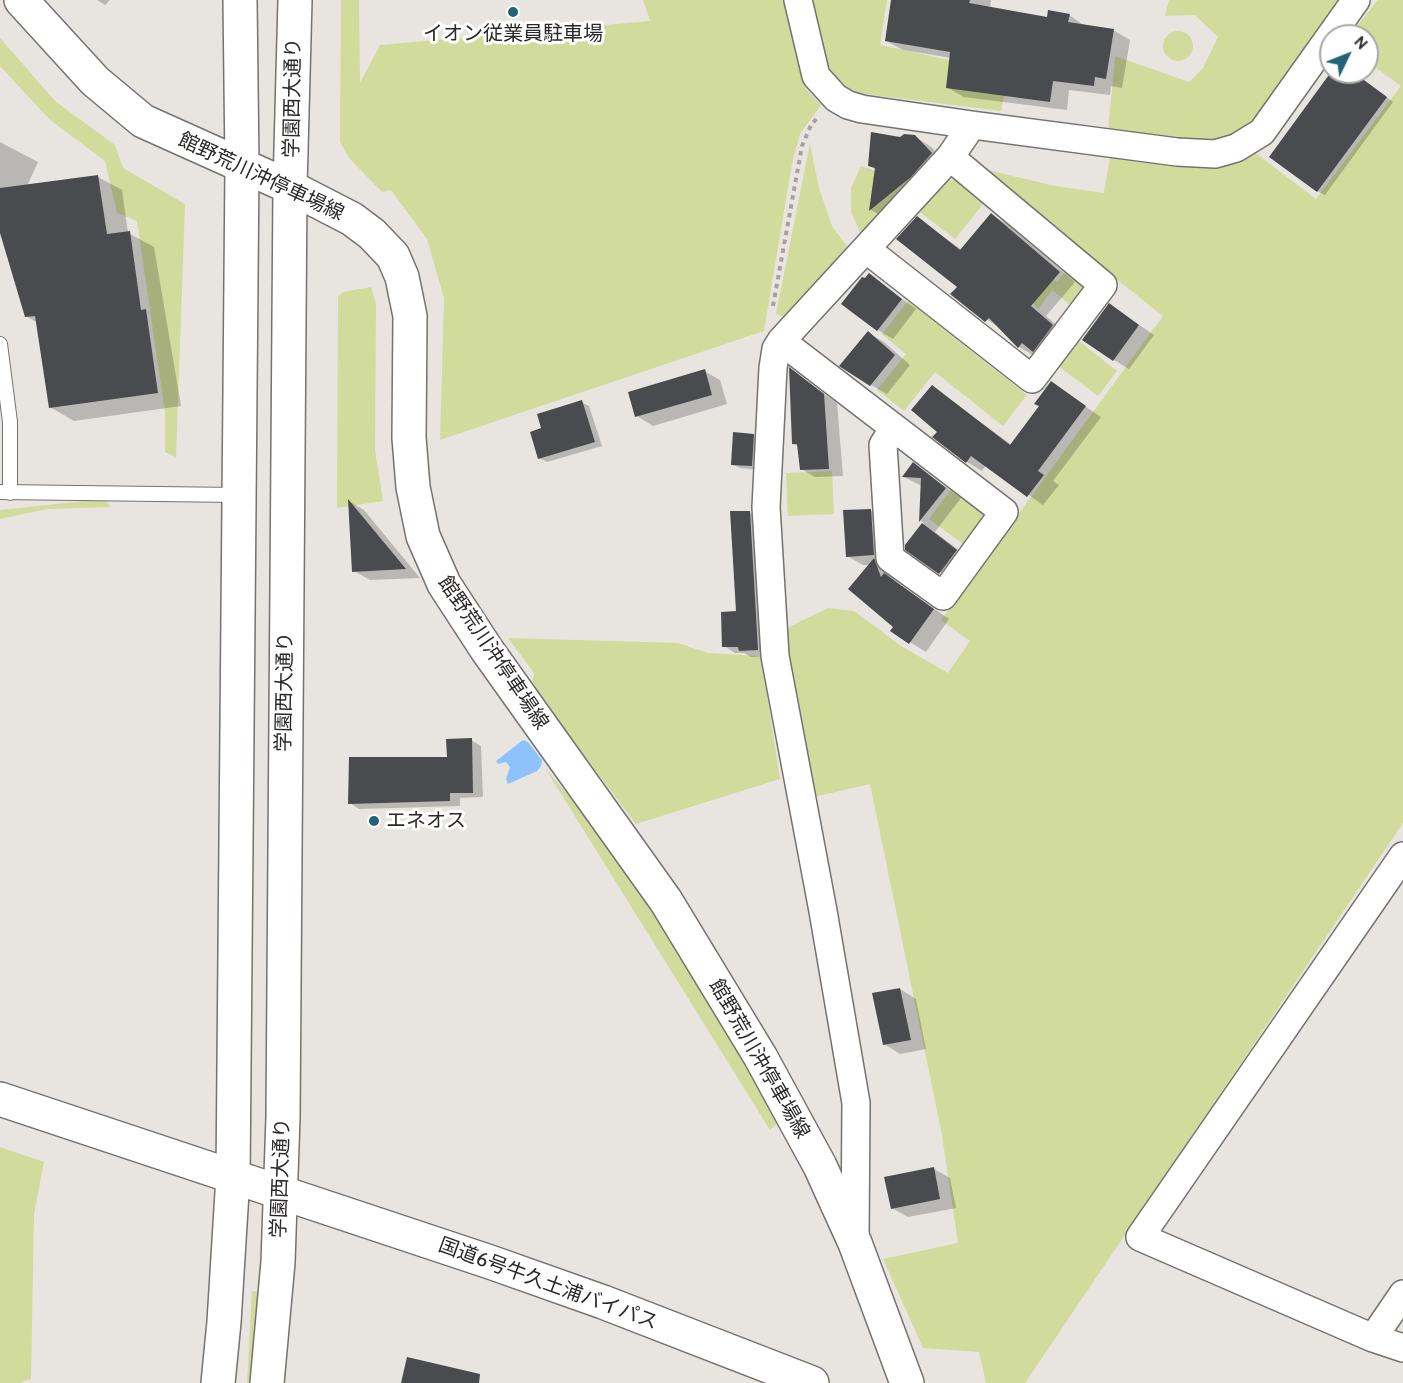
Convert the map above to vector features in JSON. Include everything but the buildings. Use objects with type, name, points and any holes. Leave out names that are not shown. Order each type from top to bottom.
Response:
[{"type":"main road","name":"館野荒川沖停車場線","points":[[21,0],[95,81],[143,121],[290,187],[352,219],[372,234],[393,256],[402,277],[410,316],[409,438],[413,487],[423,536],[444,584],[487,650],[666,901],[760,1056],[820,1166],[855,1243],[907,1383]]},
{"type":"main road","points":[[218,1383],[233,1176],[237,495],[242,166],[240,0]]},
{"type":"main road","name":"学園西大通り","points":[[267,1383],[278,1262],[283,1117],[290,187],[295,0]]},
{"type":"main road","points":[[0,1099],[233,1176]]},
{"type":"main road","name":"国道6号牛久土浦バイパス","points":[[233,1176],[603,1302],[812,1383]]},
{"type":"street","points":[[798,0],[816,76],[836,98],[862,109],[1177,152],[1215,154],[1236,148],[1262,132],[1356,0]]},
{"type":"street","points":[[855,1243],[856,1103],[775,656],[766,507],[773,368],[776,349],[781,341],[950,157],[972,125]]},
{"type":"street","points":[[866,249],[1032,379],[1103,285],[950,157]]},
{"type":"street","points":[[781,341],[1004,512],[943,596],[890,558],[884,445],[894,428]]},
{"type":"street","points":[[1403,856],[1140,1237],[1373,1338],[1403,1348]]},
{"type":"street","points":[[1373,1338],[1403,1294]]},
{"type":"lane","points":[[0,344],[9,422],[5,493],[237,495]]},
{"type":"path","points":[[781,341],[771,315],[801,146],[811,125],[836,98]]},
{"type":"green space","points":[[341,0],[359,0],[360,83],[380,45],[650,21],[643,0],[784,0],[807,90],[821,105],[800,134],[792,164],[764,331],[440,440],[444,298],[427,239],[391,190],[382,192],[349,158],[340,142]]},
{"type":"green space","points":[[810,0],[887,0],[880,45],[1009,73],[1001,111],[858,93],[837,85],[826,66]]},
{"type":"green space","points":[[1169,0],[1343,0],[1326,24],[1319,24],[1319,33],[1251,127],[1212,142],[1184,142],[1108,131],[1115,56],[1189,82],[1203,68],[1218,37],[1195,15],[1165,16]]},
{"type":"green space","points":[[1378,0],[1403,0],[1403,823],[1025,1383],[986,1383],[979,1352],[923,1348],[883,1259],[958,1243],[942,1135],[870,784],[814,797],[783,630],[828,608],[854,611],[901,646],[948,673],[970,641],[941,620],[1163,316],[975,167],[1055,186],[1104,193],[1110,157],[1221,165],[1253,151],[1316,199],[1401,86],[1379,70],[1379,24],[1359,24]]},
{"type":"green space","points":[[1178,31],[1189,35],[1193,46],[1189,57],[1178,61],[1167,57],[1163,46],[1167,35]]},
{"type":"green space","points":[[0,38],[55,101],[115,145],[123,168],[185,204],[176,457],[165,452],[165,413],[137,221],[117,213],[105,161],[50,120],[0,66]]},
{"type":"green space","points":[[810,143],[819,188],[832,226],[849,249],[786,318],[776,314]]},
{"type":"green space","points":[[861,166],[891,176],[916,178],[863,239],[851,212],[851,188]]},
{"type":"green space","points":[[943,180],[955,180],[983,204],[955,239],[916,209]]},
{"type":"green space","points":[[1067,270],[1088,286],[1069,304],[1052,290],[1038,309],[1031,301],[1050,278],[1057,282]]},
{"type":"green space","points":[[371,287],[376,304],[375,450],[383,501],[337,508],[338,296],[343,292]]},
{"type":"green space","points":[[908,301],[1027,395],[1003,426],[935,372],[904,411],[877,390],[906,354],[882,334]]},
{"type":"green space","points":[[1079,341],[1117,371],[1098,396],[1058,366]]},
{"type":"green space","points":[[832,471],[834,514],[788,516],[786,473]]},
{"type":"green space","points":[[953,487],[983,511],[982,519],[963,544],[929,519]]},
{"type":"green space","points":[[104,499],[111,507],[47,509],[0,519],[0,510]]},
{"type":"green space","points":[[508,638],[678,643],[708,653],[761,656],[780,779],[636,824],[532,686],[534,673]]},
{"type":"green space","points":[[545,768],[606,840],[657,918],[780,1120],[770,1130]]},
{"type":"green space","points":[[0,1147],[44,1162],[34,1214],[31,1379],[19,1383],[0,1383]]},
{"type":"green space","points":[[252,1291],[259,1292],[253,1383],[247,1383]]},
{"type":"water","points":[[523,740],[528,742],[542,760],[541,766],[537,771],[508,784],[506,779],[510,767],[506,762],[498,764],[496,761]]},
{"type":"place","name":"イオン従業員駐車場","points":[[513,12]]},
{"type":"place","name":"エネオス","points":[[374,821]]}]
